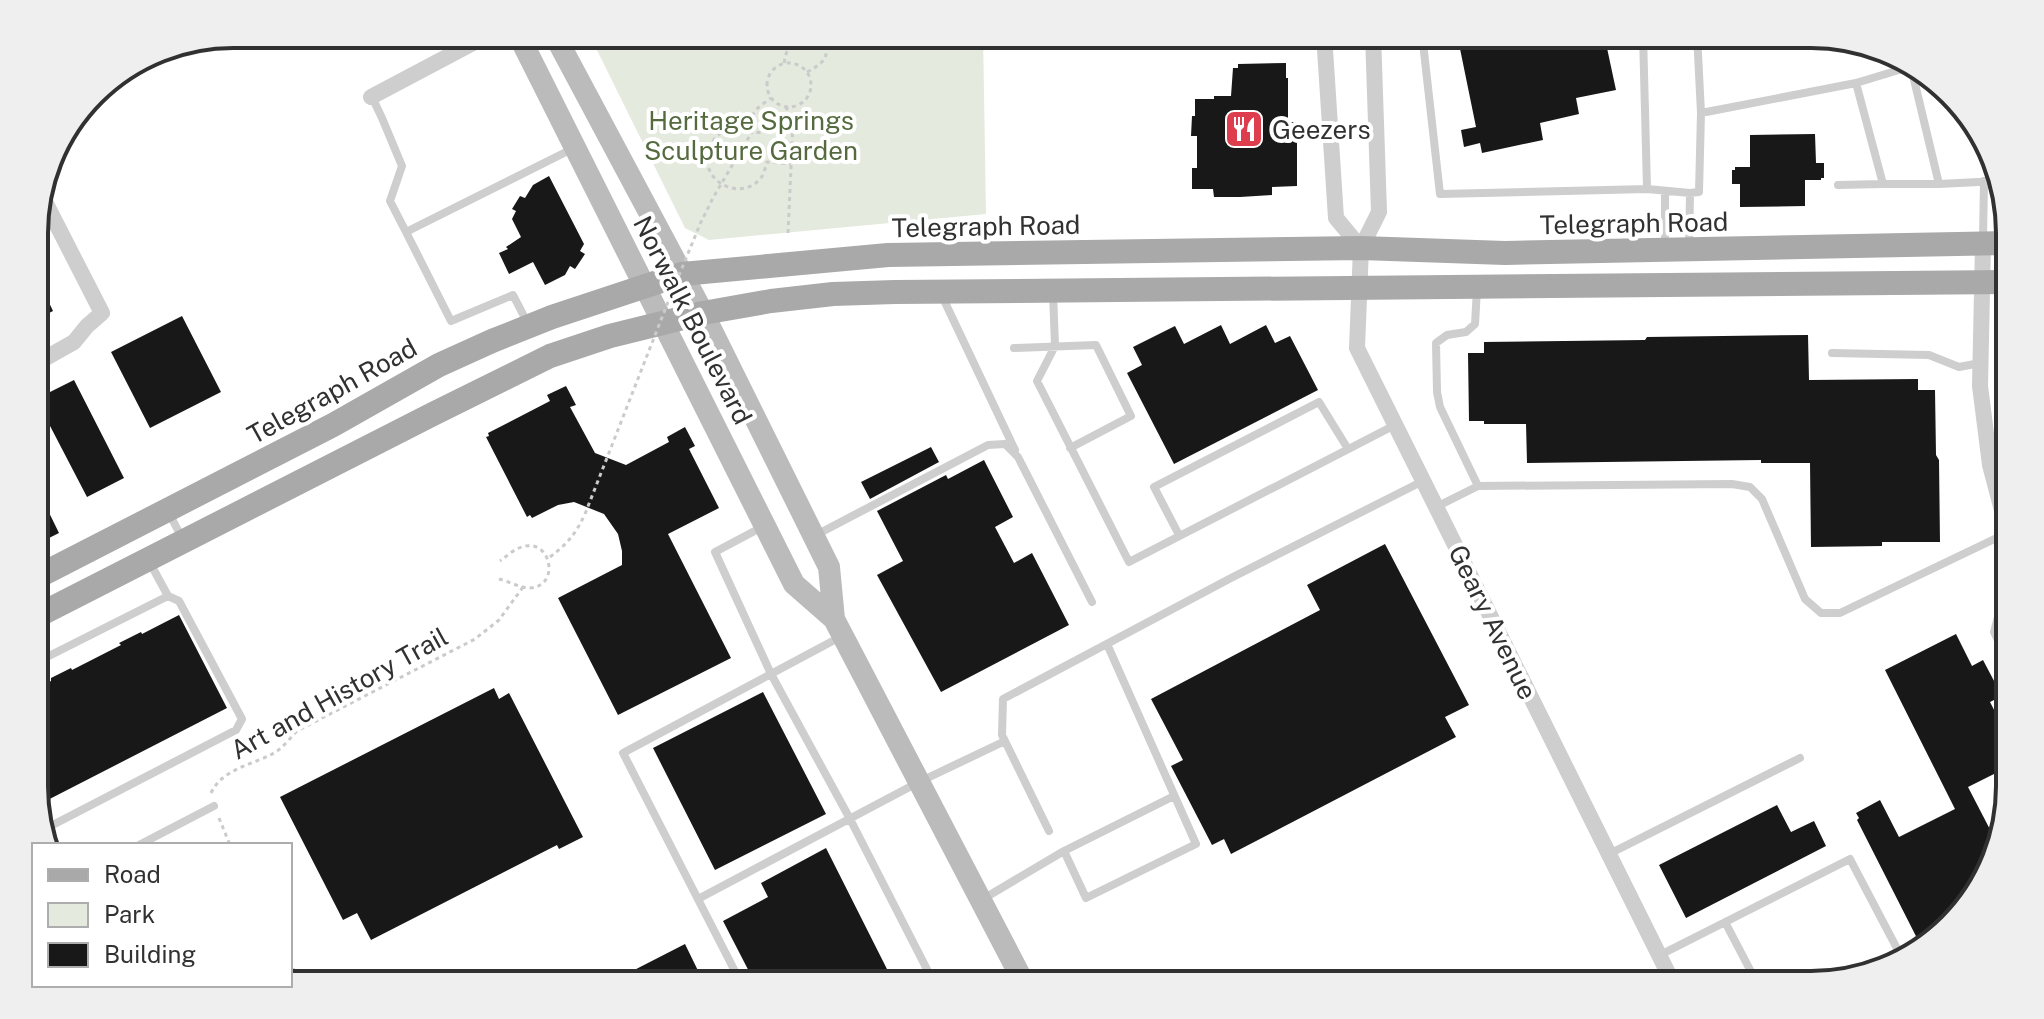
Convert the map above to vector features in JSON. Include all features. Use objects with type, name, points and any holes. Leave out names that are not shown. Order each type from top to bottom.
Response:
[{"type":"main road","name":"Norwalk Boulevard","points":[[525,48],[794,584],[838,627],[1018,971]]},
{"type":"main road","name":"Norwalk Boulevard","points":[[561,48],[703,313],[829,567],[838,627]]},
{"type":"main road","name":"Telegraph Road","points":[[48,571],[333,425],[439,365],[529,326],[682,274],[888,255],[1361,248],[1505,253],[1996,243]]},
{"type":"main road","points":[[48,610],[550,356],[610,336],[703,313],[771,301],[833,294],[940,292],[1996,282]]},
{"type":"street","points":[[371,97],[464,48]]},
{"type":"street","points":[[1325,48],[1336,218],[1361,248],[1379,212],[1373,48]]},
{"type":"street","points":[[48,357],[74,342],[102,313],[50,211]]},
{"type":"street","points":[[1983,244],[1980,386],[1990,465],[1996,487]]},
{"type":"street","name":"Geary Avenue","points":[[1361,248],[1357,348],[1667,971]]},
{"type":"lane","points":[[1424,48],[1440,194],[1647,189],[1699,192],[1701,113],[1698,48]]},
{"type":"lane","points":[[1643,48],[1647,189]]},
{"type":"lane","points":[[1701,113],[1856,83],[1898,70]]},
{"type":"lane","points":[[1915,80],[1939,184]]},
{"type":"lane","points":[[1856,83],[1883,184]]},
{"type":"lane","points":[[371,97],[402,166],[390,201],[451,321],[513,295],[529,326]]},
{"type":"lane","points":[[406,232],[575,148]]},
{"type":"lane","points":[[1983,244],[1984,181]]},
{"type":"lane","points":[[1838,185],[1988,181]]},
{"type":"lane","points":[[1665,191],[1677,250]]},
{"type":"lane","points":[[1677,250],[1690,193]]},
{"type":"lane","points":[[1478,286],[1475,324],[1466,332],[1447,335],[1436,343],[1440,407],[1478,486]]},
{"type":"lane","points":[[1053,291],[1055,346],[1037,381],[1129,562],[1395,425]]},
{"type":"lane","points":[[940,292],[1020,461],[1092,602]]},
{"type":"lane","points":[[1014,348],[1096,345],[1131,416],[1070,448]]},
{"type":"lane","points":[[1832,353],[1929,355],[1959,367],[1981,363]]},
{"type":"lane","points":[[1179,535],[1154,487],[1319,402],[1348,449]]},
{"type":"lane","points":[[813,536],[988,445],[1005,444],[1020,461]]},
{"type":"lane","points":[[1049,831],[1002,735],[1003,699],[1423,481]]},
{"type":"lane","points":[[1436,508],[1478,486],[1732,484],[1750,487],[1762,499],[1805,599],[1821,613],[1840,613],[1996,541]]},
{"type":"lane","points":[[168,511],[184,541]]},
{"type":"lane","points":[[765,525],[715,552],[771,674],[928,971]]},
{"type":"lane","points":[[53,825],[236,730],[242,719],[179,601],[168,596],[148,559]]},
{"type":"lane","points":[[48,656],[168,596]]},
{"type":"lane","points":[[735,971],[623,753],[771,674],[838,627]]},
{"type":"lane","points":[[1064,851],[1086,898],[1196,844],[1107,644]]},
{"type":"lane","points":[[698,899],[919,782],[1005,741]]},
{"type":"lane","points":[[1608,854],[1800,758]]},
{"type":"lane","points":[[981,900],[1064,851],[1174,796]]},
{"type":"lane","points":[[143,843],[214,806]]},
{"type":"lane","points":[[1659,955],[1850,859],[1897,949]]},
{"type":"lane","points":[[1725,922],[1751,971]]},
{"type":"path","points":[[784,63],[787,48]]},
{"type":"path","points":[[807,72],[822,64],[826,59],[827,48]]},
{"type":"path","points":[[798,64],[807,72],[811,89],[797,106],[788,107],[771,98],[768,77],[777,66],[798,64]]},
{"type":"path","points":[[548,558],[575,534],[585,514],[701,222],[752,132],[754,112],[771,98]]},
{"type":"path","points":[[788,107],[774,128],[766,132],[740,128],[723,132],[714,139],[707,152],[707,163],[711,175],[721,185],[731,189],[747,188],[758,182],[767,162],[791,164]]},
{"type":"path","points":[[788,233],[793,122]]},
{"type":"path","points":[[499,579],[523,587],[535,587],[546,579],[550,565],[539,548],[525,546],[500,561]]},
{"type":"path","name":"Art and History Trail","points":[[214,806],[210,796],[214,787],[240,766],[276,753],[297,731],[475,639],[499,620],[523,587]]},
{"type":"path","points":[[214,806],[229,843]]},
{"type":"green space","name":"Heritage Springs Sculpture Garden","points":[[596,48],[983,48],[986,214],[709,240],[685,228]]},
{"type":"building","points":[[1460,48],[1607,48],[1616,90],[1576,98],[1579,114],[1540,123],[1543,140],[1482,153],[1480,143],[1464,147],[1461,130],[1476,127]]},
{"type":"building","name":"Geezers","points":[[1286,63],[1288,122],[1297,122],[1297,186],[1272,187],[1272,195],[1240,197],[1214,197],[1213,189],[1192,189],[1192,168],[1197,168],[1197,136],[1191,136],[1195,99],[1231,96],[1233,68],[1238,68],[1238,64]]},
{"type":"building","points":[[1815,134],[1816,163],[1824,163],[1824,178],[1805,180],[1805,206],[1740,207],[1740,184],[1732,184],[1732,170],[1735,167],[1750,167],[1750,135]]},
{"type":"building","points":[[549,176],[584,244],[580,251],[585,254],[575,269],[570,266],[565,275],[545,285],[533,262],[509,274],[499,253],[521,237],[512,219],[516,211],[512,209],[520,196],[525,198],[533,185]]},
{"type":"building","points":[[182,316],[221,392],[150,428],[111,352]]},
{"type":"building","points":[[1221,325],[1230,344],[1266,325],[1275,343],[1290,336],[1318,390],[1174,464],[1127,373],[1142,365],[1133,347],[1175,326],[1184,344]]},
{"type":"building","points":[[1808,335],[1809,380],[1918,379],[1918,390],[1935,390],[1940,542],[1811,547],[1810,463],[1761,463],[1761,460],[1527,463],[1526,424],[1469,421],[1468,353],[1484,353],[1484,342]]},
{"type":"building","points":[[74,380],[124,478],[87,497],[48,422],[48,393]]},
{"type":"building","points":[[566,386],[576,405],[570,407],[595,453],[626,465],[669,442],[667,437],[685,427],[695,446],[689,449],[719,508],[668,534],[731,658],[618,715],[558,598],[622,565],[618,534],[604,514],[574,502],[558,505],[532,518],[530,515],[527,517],[486,437],[488,433],[550,401],[547,395]]},
{"type":"building","points":[[931,447],[939,462],[870,499],[861,482]]},
{"type":"building","points":[[984,460],[1013,517],[995,527],[1014,563],[1032,553],[1069,625],[941,692],[877,575],[903,561],[877,511],[946,475],[948,479]]},
{"type":"building","points":[[48,511],[59,533],[48,538]]},
{"type":"building","points":[[1385,544],[1469,705],[1445,717],[1456,737],[1231,854],[1224,839],[1212,845],[1171,766],[1183,760],[1151,699],[1320,610],[1307,585]]},
{"type":"building","points":[[179,615],[227,708],[49,799],[48,683],[51,678]]},
{"type":"building","points":[[1956,634],[1972,666],[1983,660],[1996,685],[1996,699],[1990,702],[1996,714],[1996,773],[1968,787],[1990,830],[1986,846],[1965,889],[1950,908],[1917,938],[1856,813],[1880,800],[1899,837],[1955,809],[1885,670]]},
{"type":"building","points":[[494,688],[499,699],[509,693],[583,837],[559,849],[557,845],[371,940],[357,913],[343,920],[280,797]]},
{"type":"building","points":[[763,692],[826,814],[715,870],[653,748]]},
{"type":"building","points":[[1777,805],[1791,832],[1814,821],[1826,846],[1686,918],[1659,865]]},
{"type":"building","points":[[826,848],[888,971],[749,971],[723,921],[768,897],[761,883]]},
{"type":"building","points":[[685,944],[698,971],[632,971]]},
{"type":"place","name":"Geezers","points":[[1244,129]]}]
